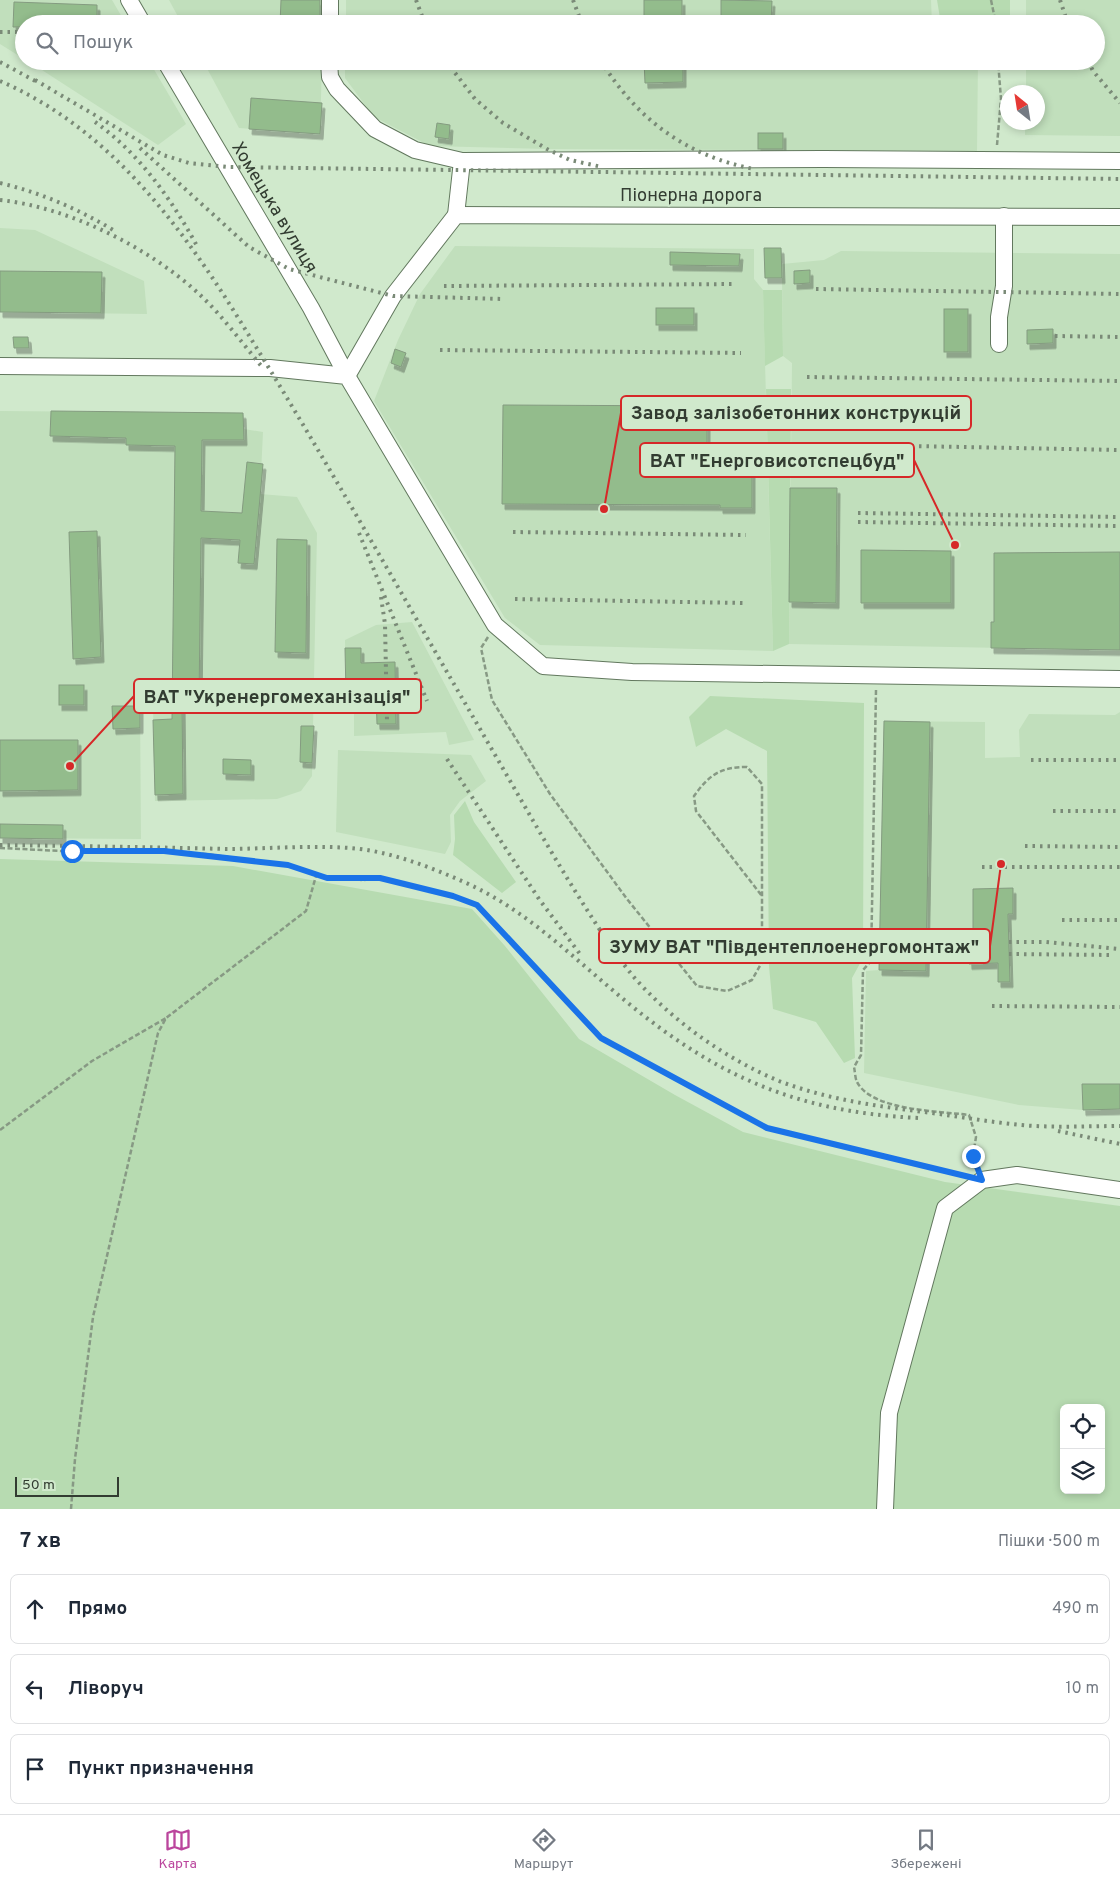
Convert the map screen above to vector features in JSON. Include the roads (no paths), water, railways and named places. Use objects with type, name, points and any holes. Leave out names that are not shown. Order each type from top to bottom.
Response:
[{"type":"street","points":[[129,0],[138,15]]},
{"type":"street","points":[[330,0],[330,15]]},
{"type":"street","name":"Хомецька вулиця","points":[[170,70],[311,308],[347,376],[495,625],[543,666],[632,672],[1120,679]]},
{"type":"street","points":[[330,70],[330,78],[337,89],[375,129],[415,150],[462,161],[996,159],[1120,161]]},
{"type":"street","points":[[0,366],[270,368],[347,376],[393,296],[456,215],[462,161]]},
{"type":"street","name":"Піонерна дорога","points":[[456,215],[1120,217]]},
{"type":"street","points":[[999,344],[999,317],[1004,286],[1004,216]]},
{"type":"street","points":[[885,1509],[890,1413],[945,1208],[982,1180],[1017,1175],[1120,1190]]},
{"type":"railway","points":[[416,0],[422,15]]},
{"type":"railway","points":[[573,0],[579,15]]},
{"type":"railway","points":[[1060,0],[1065,15]]},
{"type":"railway","points":[[0,32],[15,32]]},
{"type":"railway","points":[[0,62],[39,83]]},
{"type":"railway","points":[[453,70],[475,99],[503,123],[570,160],[602,167]]},
{"type":"railway","points":[[607,70],[631,101],[666,132],[706,155],[754,169]]},
{"type":"railway","points":[[1092,70],[1120,103]]},
{"type":"railway","points":[[35,80],[163,155],[189,163],[228,167],[1120,179]]},
{"type":"railway","points":[[0,81],[42,102],[80,128],[114,158],[146,191],[203,264],[229,303],[314,444],[571,884],[606,940],[626,967],[664,1008],[700,1037],[739,1062],[779,1081],[815,1093],[869,1104],[1009,1124],[1033,1126],[1120,1126]]},
{"type":"railway","points":[[95,122],[126,148],[153,178],[177,212],[197,246]]},
{"type":"railway","points":[[140,148],[249,247],[289,269],[393,296],[504,299]]},
{"type":"railway","points":[[0,183],[59,202],[115,231]]},
{"type":"railway","points":[[0,200],[26,204],[79,220],[106,232],[156,260],[178,276],[207,302],[263,368]]},
{"type":"railway","points":[[444,286],[736,284]]},
{"type":"railway","points":[[816,289],[1120,294]]},
{"type":"railway","points":[[1055,336],[1120,337]]},
{"type":"railway","points":[[440,350],[741,353]]},
{"type":"railway","points":[[807,377],[1120,381]]},
{"type":"railway","points":[[859,445],[1120,450]]},
{"type":"railway","points":[[858,513],[1120,517]]},
{"type":"railway","points":[[858,522],[1120,526]]},
{"type":"railway","points":[[513,532],[746,535]]},
{"type":"railway","points":[[359,533],[427,701]]},
{"type":"railway","points":[[381,597],[385,624],[387,721]]},
{"type":"railway","points":[[515,599],[744,603]]},
{"type":"railway","points":[[447,759],[539,899],[580,954]]},
{"type":"railway","points":[[1031,760],[1120,760]]},
{"type":"railway","points":[[1053,811],[1120,811]]},
{"type":"railway","points":[[0,845],[225,849],[334,847],[379,852],[408,860],[464,882],[522,915],[645,1016],[680,1042],[715,1064],[752,1082],[789,1096],[829,1107],[872,1114],[919,1118]]},
{"type":"railway","points":[[1025,846],[1120,847]]},
{"type":"railway","points":[[982,867],[1120,867]]},
{"type":"railway","points":[[1062,920],[1120,920]]},
{"type":"railway","points":[[1009,942],[1046,942],[1120,949]]},
{"type":"railway","points":[[1009,954],[1113,955]]},
{"type":"railway","points":[[992,1006],[1120,1007]]},
{"type":"railway","points":[[1058,1131],[1120,1144]]},
{"type":"place","name":"Завод залізобетонних конструкцій","points":[[604,509]]},
{"type":"place","name":"ВАТ \"Енерговисотспецбуд\"","points":[[955,545]]},
{"type":"place","name":"ВАТ \"Укренергомеханізація\"","points":[[70,766]]},
{"type":"place","name":"ЗУМУ ВАТ \"Південтеплоенергомонтаж\"","points":[[1001,864]]}]
